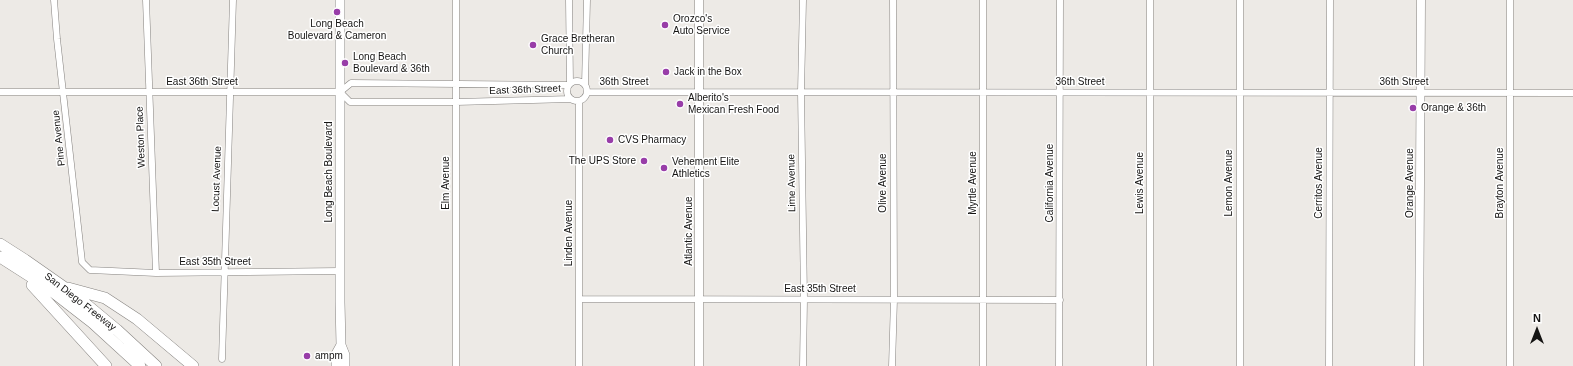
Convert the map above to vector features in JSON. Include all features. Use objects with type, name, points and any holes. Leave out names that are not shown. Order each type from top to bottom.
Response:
[{"type":"highway","name":"San Diego Freeway","points":[[0,244],[64,287],[117,330],[156,366]]},
{"type":"highway","points":[[0,252],[74,303],[126,346],[146,366]]},
{"type":"highway","points":[[0,257],[44,285],[82,315],[140,366]]},
{"type":"highway","name":"San Diego Freeway","points":[[0,265],[32,286],[96,335],[130,366]]},
{"type":"highway","points":[[32,286],[106,366]]},
{"type":"highway","points":[[64,287],[105,298],[137,319],[193,366]]},
{"type":"main road","name":"Long Beach Boulevard","points":[[336,366],[336,354],[340,345],[340,0]]},
{"type":"main road","name":"Atlantic Avenue","points":[[699,0],[699,366]]},
{"type":"main road","name":"Orange Avenue","points":[[1420,366],[1421,0]]},
{"type":"main road","name":"Long Beach Boulevard","points":[[340,345],[345,355],[345,366]]},
{"type":"street","name":"Pine Avenue","points":[[54,0],[82,262],[90,270]]},
{"type":"street","name":"Weston Place","points":[[146,0],[156,272]]},
{"type":"street","name":"Locust Avenue","points":[[222,359],[233,0]]},
{"type":"street","name":"Elm Avenue","points":[[456,0],[456,366]]},
{"type":"street","points":[[568,0],[569,84],[566,91],[571,99],[579,101],[584,98],[587,92],[585,85],[587,0]]},
{"type":"street","name":"Lime Avenue","points":[[803,0],[801,92],[804,299],[803,366]]},
{"type":"street","name":"Olive Avenue","points":[[892,366],[894,299],[892,92],[893,0]]},
{"type":"street","name":"Myrtle Avenue","points":[[983,366],[984,299],[982,92],[984,0]]},
{"type":"street","name":"California Avenue","points":[[1059,366],[1060,0]]},
{"type":"street","name":"Lewis Avenue","points":[[1150,0],[1150,366]]},
{"type":"street","name":"Lemon Avenue","points":[[1240,0],[1240,366]]},
{"type":"street","name":"Cerritos Avenue","points":[[1330,0],[1330,366]]},
{"type":"street","name":"Brayton Avenue","points":[[1510,0],[1510,366]]},
{"type":"street","points":[[569,84],[576,80],[585,85]]},
{"type":"street","name":"East 36th Street","points":[[0,92],[340,92],[351,83],[569,84]]},
{"type":"street","name":"East 36th Street","points":[[340,92],[350,102],[456,102],[571,99]]},
{"type":"street","name":"36th Street","points":[[587,92],[1573,93]]},
{"type":"street","name":"Linden Avenue","points":[[579,101],[579,366]]},
{"type":"street","name":"East 35th Street","points":[[90,270],[156,272],[340,271]]},
{"type":"street","name":"East 35th Street","points":[[579,299],[1060,300]]},
{"type":"place","name":"Long Beach Boulevard & Cameron","points":[[337,12]]},
{"type":"place","name":"Orozco's Auto Service","points":[[665,25]]},
{"type":"place","name":"Grace Bretheran Church","points":[[533,45]]},
{"type":"place","name":"Long Beach Boulevard & 36th","points":[[345,63]]},
{"type":"place","name":"Jack in the Box","points":[[666,72]]},
{"type":"place","name":"Alberito's Mexican Fresh Food","points":[[680,104]]},
{"type":"place","name":"Orange & 36th","points":[[1413,108]]},
{"type":"place","name":"CVS Pharmacy","points":[[610,140]]},
{"type":"place","name":"The UPS Store","points":[[644,161]]},
{"type":"place","name":"Vehement Elite Athletics","points":[[664,168]]},
{"type":"place","name":"ampm","points":[[307,356]]}]
